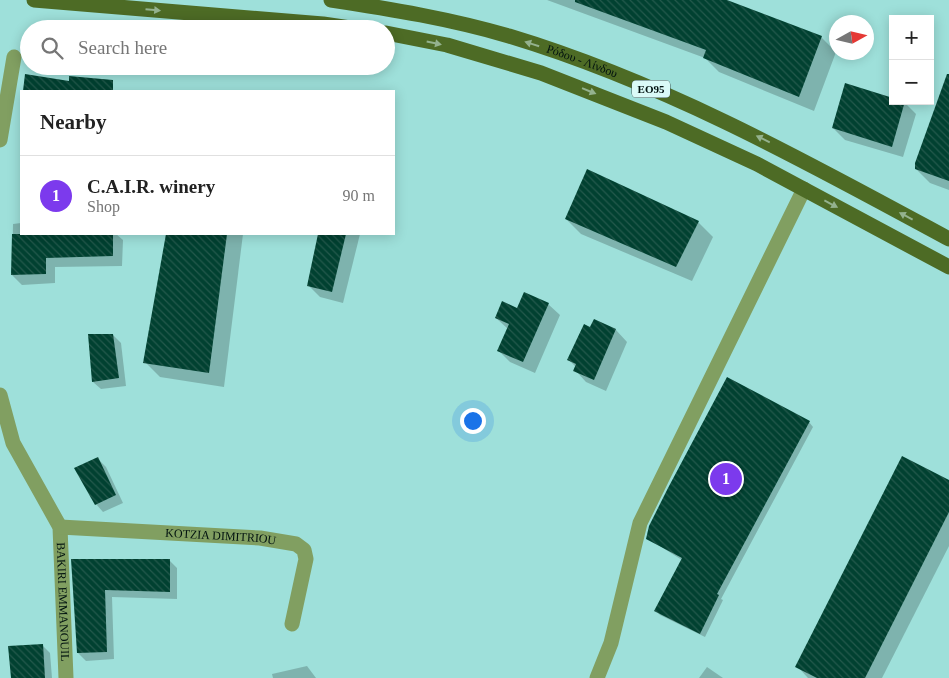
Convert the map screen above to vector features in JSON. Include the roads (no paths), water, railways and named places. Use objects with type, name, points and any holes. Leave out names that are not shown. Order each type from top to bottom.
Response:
[{"type":"main road","points":[[34,0],[275,20]]},
{"type":"main road","name":"Ρόδου - Λίνδου","points":[[331,0],[453,22],[509,36],[590,64],[676,99],[767,141],[949,239]]},
{"type":"main road","name":"Ρόδου - Λίνδου","points":[[395,35],[446,45],[503,61],[580,87],[666,122],[756,164],[949,267]]},
{"type":"street","points":[[0,140],[14,57]]},
{"type":"street","points":[[597,678],[611,643],[640,523],[804,189]]},
{"type":"street","points":[[0,395],[7,446],[60,527]]},
{"type":"street","name":"KOTZIA DIMITRIOU","points":[[60,527],[260,538],[296,544],[304,550],[306,559],[292,624]]},
{"type":"street","name":"BAKIRI EMMANOUIL","points":[[60,527],[66,678]]},
{"type":"place","name":"C.A.I.R. winery","points":[[726,479]]}]
